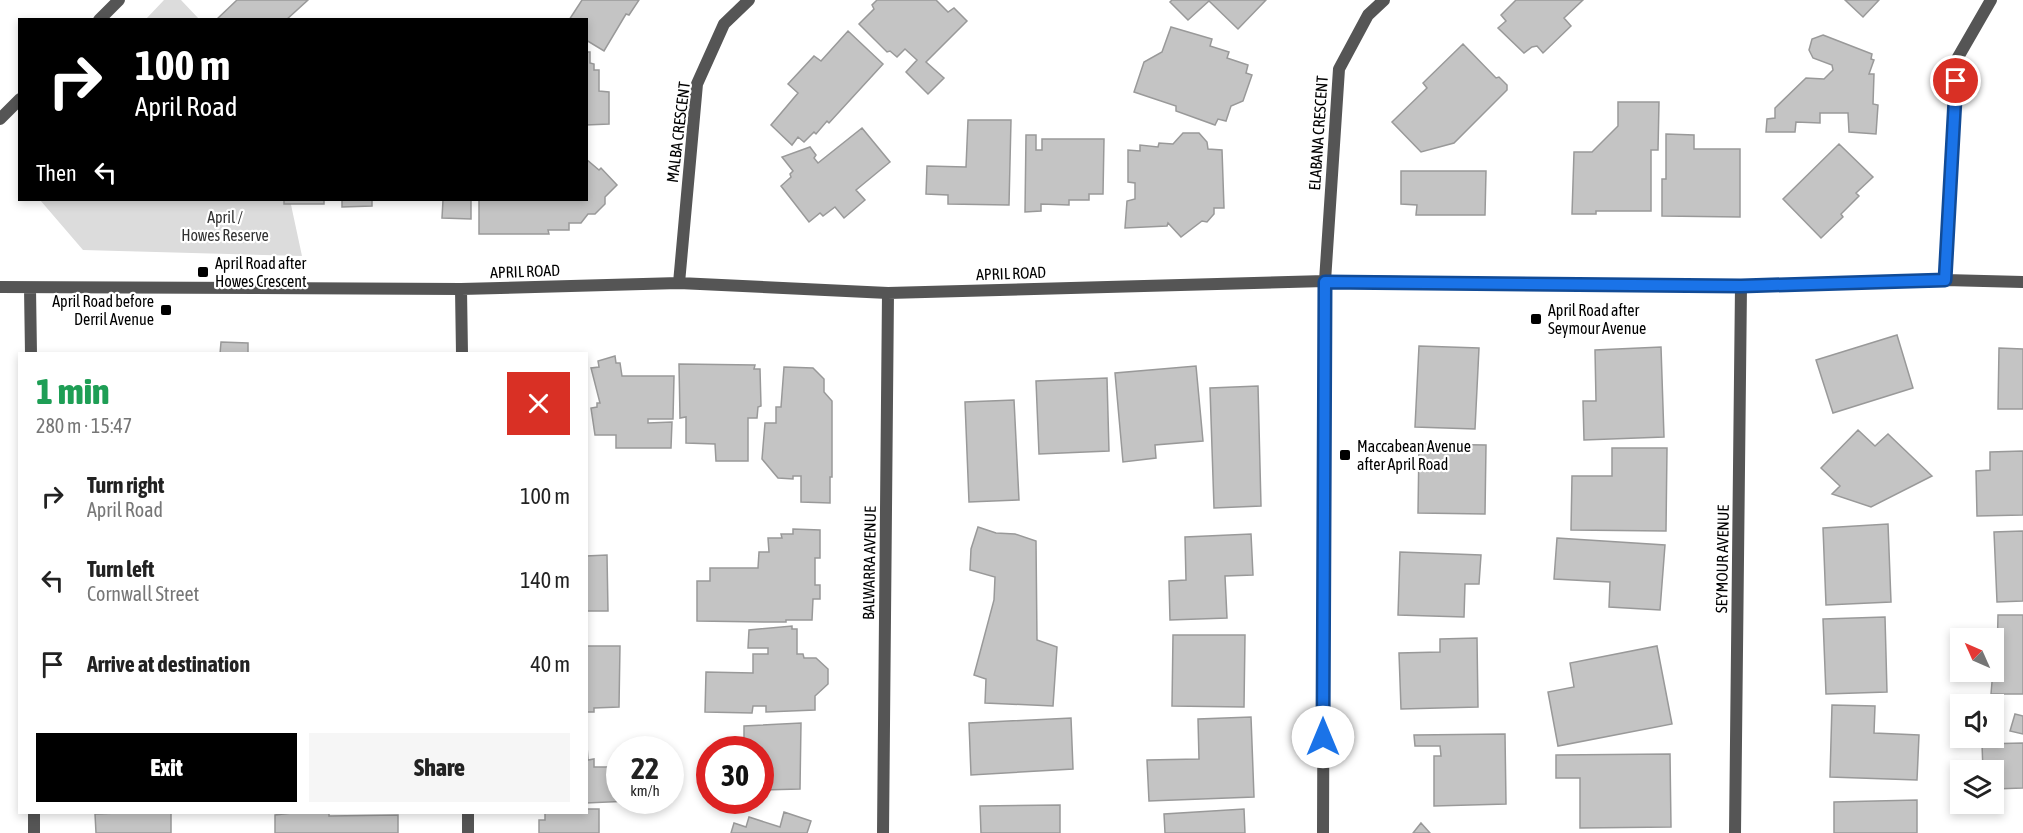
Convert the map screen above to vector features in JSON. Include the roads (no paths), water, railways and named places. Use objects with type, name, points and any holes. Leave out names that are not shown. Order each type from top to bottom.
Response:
[{"type":"street","points":[[101,18],[119,0]]},
{"type":"street","name":"MALBA CRESCENT","points":[[679,283],[698,84],[724,24],[749,0]]},
{"type":"street","name":"ELABANA CRESCENT","points":[[1323,833],[1325,282],[1338,69],[1368,15],[1384,0]]},
{"type":"street","points":[[1945,280],[1957,59],[1991,0]]},
{"type":"street","points":[[0,119],[18,101]]},
{"type":"street","name":"APRIL ROAD","points":[[0,287],[462,289],[679,283],[888,293],[1325,282],[1741,286],[1945,280],[2023,282]]},
{"type":"street","name":"SEYMOUR AVENUE","points":[[1736,833],[1741,286]]},
{"type":"street","points":[[30,288],[31,352]]},
{"type":"street","points":[[462,289],[462,352]]},
{"type":"street","name":"BALWARRA AVENUE","points":[[883,833],[888,293]]},
{"type":"street","points":[[34,814],[34,833]]},
{"type":"street","points":[[468,814],[468,833]]},
{"type":"place","name":"April Road after Howes Crescent","points":[[203,272]]},
{"type":"place","name":"April Road before Derril Avenue","points":[[166,310]]},
{"type":"place","name":"April Road after Seymour Avenue","points":[[1536,319]]},
{"type":"place","name":"Maccabean Avenue after April Road","points":[[1345,455]]},
{"type":"park label","name":"April / Howes Reserve","points":[[225,226]]}]
